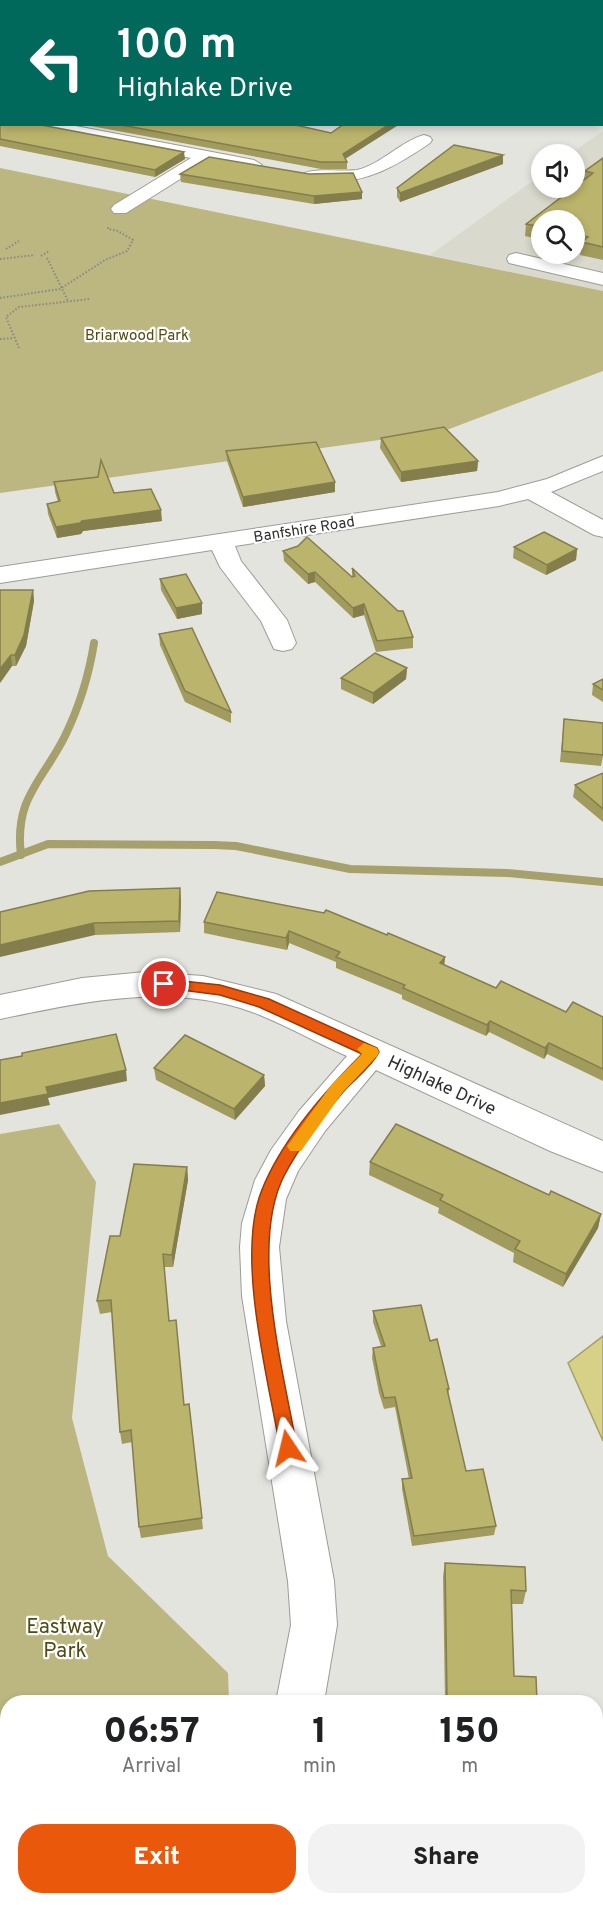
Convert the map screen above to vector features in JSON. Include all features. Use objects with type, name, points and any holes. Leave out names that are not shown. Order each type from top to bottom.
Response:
[{"type":"street","points":[[47,126],[265,167]]},
{"type":"street","points":[[92,135],[108,126]]},
{"type":"street","points":[[288,172],[326,177],[363,175],[387,164],[424,140]]},
{"type":"street","points":[[115,217],[206,156]]},
{"type":"street","points":[[516,259],[603,279]]},
{"type":"street","name":"Banfshire Road","points":[[0,575],[499,499],[533,492],[603,463]]},
{"type":"street","points":[[533,492],[603,530]]},
{"type":"street","points":[[221,541],[229,562],[274,620],[283,642]]},
{"type":"street","name":"Highlake Drive","points":[[0,1008],[120,986],[164,984],[220,990],[264,1003],[563,1142],[603,1157]]},
{"type":"street","points":[[301,1695],[314,1625],[311,1581],[262,1292],[261,1232],[267,1199],[278,1173],[312,1121],[338,1088],[372,1052]]},
{"type":"path","points":[[0,298],[60,290],[105,260],[127,251],[132,240],[107,227],[115,217]]},
{"type":"path","points":[[6,249],[19,241]]},
{"type":"path","points":[[41,256],[50,251]]},
{"type":"path","points":[[0,259],[35,255]]},
{"type":"path","points":[[47,258],[60,290],[68,301]]},
{"type":"path","points":[[19,348],[6,317],[19,307],[90,299]]},
{"type":"path","points":[[0,339],[14,338]]},
{"type":"shaded area","points":[[603,131],[603,291],[430,255],[531,182],[531,198],[585,198],[584,144]]},
{"type":"shaded area","points":[[603,1336],[603,1441],[568,1363]]},
{"type":"green space","name":"Briarwood Park","points":[[0,168],[603,291],[603,371],[444,431],[0,493]]},
{"type":"green space","name":"Eastway Park","points":[[59,1124],[96,1182],[72,1418],[108,1556],[228,1673],[229,1695],[0,1695],[0,1134]]},
{"type":"building","points":[[0,126],[47,126],[184,152],[155,170],[0,139]]},
{"type":"building","points":[[127,126],[300,126],[331,133],[341,126],[387,126],[343,154],[347,162],[321,162]]},
{"type":"building","points":[[454,145],[503,155],[400,193],[397,188]]},
{"type":"building","points":[[209,157],[309,174],[353,173],[362,192],[314,196],[180,174]]},
{"type":"building","points":[[603,158],[603,247],[585,243],[588,237],[585,236],[585,210],[544,210],[560,198],[585,198],[585,179],[593,173],[585,171]]},
{"type":"building","points":[[444,427],[478,461],[401,472],[381,438]]},
{"type":"building","points":[[316,442],[335,482],[243,497],[226,451]]},
{"type":"building","points":[[101,460],[114,493],[151,489],[161,510],[56,527],[47,504],[60,501],[54,482],[98,477]]},
{"type":"building","points":[[544,532],[577,549],[547,565],[514,547]]},
{"type":"building","points":[[307,537],[352,577],[355,576],[352,568],[398,611],[403,611],[413,637],[377,641],[364,604],[353,608],[315,572],[308,574],[283,551],[298,546]]},
{"type":"building","points":[[186,574],[202,603],[176,608],[160,579]]},
{"type":"building","points":[[0,590],[33,590],[24,635],[15,655],[11,655],[0,669]]},
{"type":"building","points":[[192,628],[231,712],[185,691],[159,634]]},
{"type":"building","points":[[375,653],[407,668],[373,693],[341,678]]},
{"type":"building","points":[[603,679],[603,690],[593,684]]},
{"type":"building","points":[[564,719],[603,723],[603,755],[562,751]]},
{"type":"building","points":[[603,773],[603,809],[575,785]]},
{"type":"building","points":[[180,888],[179,921],[94,923],[0,945],[0,912],[89,891]]},
{"type":"building","points":[[217,892],[324,913],[326,910],[445,957],[440,963],[496,988],[501,981],[566,1012],[573,1002],[603,1017],[603,1069],[549,1043],[545,1048],[490,1021],[487,1025],[403,988],[405,985],[336,957],[340,952],[289,931],[286,938],[204,922]]},
{"type":"building","points":[[116,1034],[126,1070],[46,1087],[48,1094],[0,1103],[0,1060],[22,1056],[22,1053]]},
{"type":"building","points":[[185,1035],[264,1075],[234,1109],[154,1068]]},
{"type":"building","points":[[396,1124],[549,1195],[551,1191],[601,1214],[566,1274],[515,1249],[520,1241],[440,1200],[443,1195],[370,1162]]},
{"type":"building","points":[[134,1164],[187,1167],[172,1255],[163,1254],[169,1321],[176,1320],[184,1405],[189,1404],[202,1518],[139,1527],[131,1430],[120,1432],[111,1300],[97,1301],[110,1236],[120,1236]]},
{"type":"building","points":[[421,1305],[430,1341],[437,1339],[466,1471],[483,1469],[496,1526],[414,1536],[402,1479],[412,1478],[395,1397],[384,1398],[380,1383],[373,1348],[385,1346],[373,1311]]},
{"type":"building","points":[[445,1563],[525,1567],[526,1591],[511,1590],[514,1676],[536,1677],[537,1695],[447,1695]]},
{"type":"waterway","points":[[21,854],[20,835],[26,804],[70,725],[86,679],[94,643]]},
{"type":"waterway","points":[[21,854],[48,844],[236,846],[350,869],[507,873],[603,882]]},
{"type":"waterway","points":[[0,862],[21,854]]},
{"type":"slow traffic","points":[[295,1146],[338,1088],[372,1052],[364,1049]]},
{"type":"route","points":[[164,984],[220,990],[264,1003],[372,1052],[338,1088],[312,1121],[278,1173],[267,1199],[261,1232],[262,1292],[288,1448]]}]
